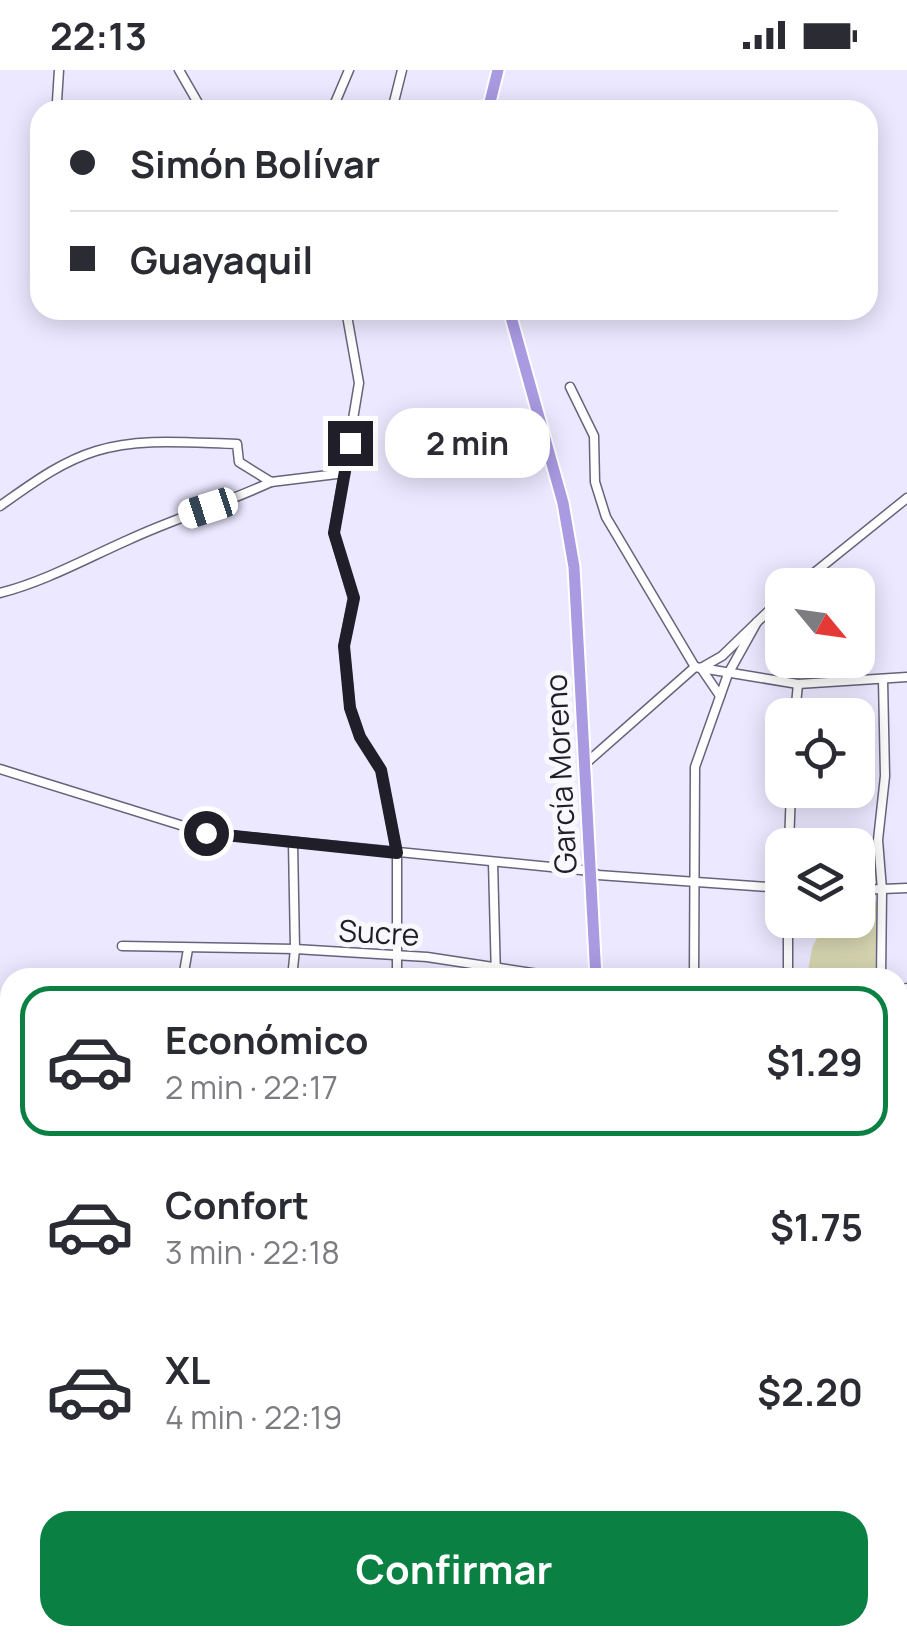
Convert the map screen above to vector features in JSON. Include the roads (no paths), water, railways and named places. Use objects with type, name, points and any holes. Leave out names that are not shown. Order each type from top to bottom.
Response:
[{"type":"highway","points":[[490,100],[498,70]]},
{"type":"highway","name":"García Moreno","points":[[512,320],[563,504],[574,567],[596,968]]},
{"type":"street","points":[[56,100],[59,70]]},
{"type":"street","points":[[178,70],[196,100]]},
{"type":"street","points":[[336,100],[349,70]]},
{"type":"street","points":[[394,100],[402,70]]},
{"type":"street","points":[[348,320],[358,383],[334,533],[354,598],[344,646],[350,708],[360,737],[381,770],[397,853],[397,968]]},
{"type":"street","points":[[570,387],[594,436],[596,482],[606,517],[698,668],[720,696]]},
{"type":"street","points":[[0,506],[54,469],[98,450],[152,443],[238,444],[239,462],[271,482]]},
{"type":"street","points":[[0,594],[44,580],[129,539],[271,482],[345,473]]},
{"type":"street","points":[[820,568],[907,498]]},
{"type":"street","points":[[584,764],[698,668],[722,656],[765,614]]},
{"type":"street","points":[[694,968],[694,767],[728,674],[756,622]]},
{"type":"street","points":[[698,668],[798,684],[907,677]]},
{"type":"street","points":[[881,968],[878,840],[884,776],[883,680]]},
{"type":"street","points":[[797,698],[798,684]]},
{"type":"street","points":[[0,769],[206,833],[591,870],[598,876],[765,887]]},
{"type":"street","points":[[293,843],[293,968]]},
{"type":"street","points":[[493,862],[495,968]]},
{"type":"street","points":[[875,890],[907,888]]},
{"type":"street","points":[[788,938],[788,968]]},
{"type":"street","name":"Sucre","points":[[122,946],[295,949],[511,968]]},
{"type":"street","points":[[185,968],[188,949]]}]
